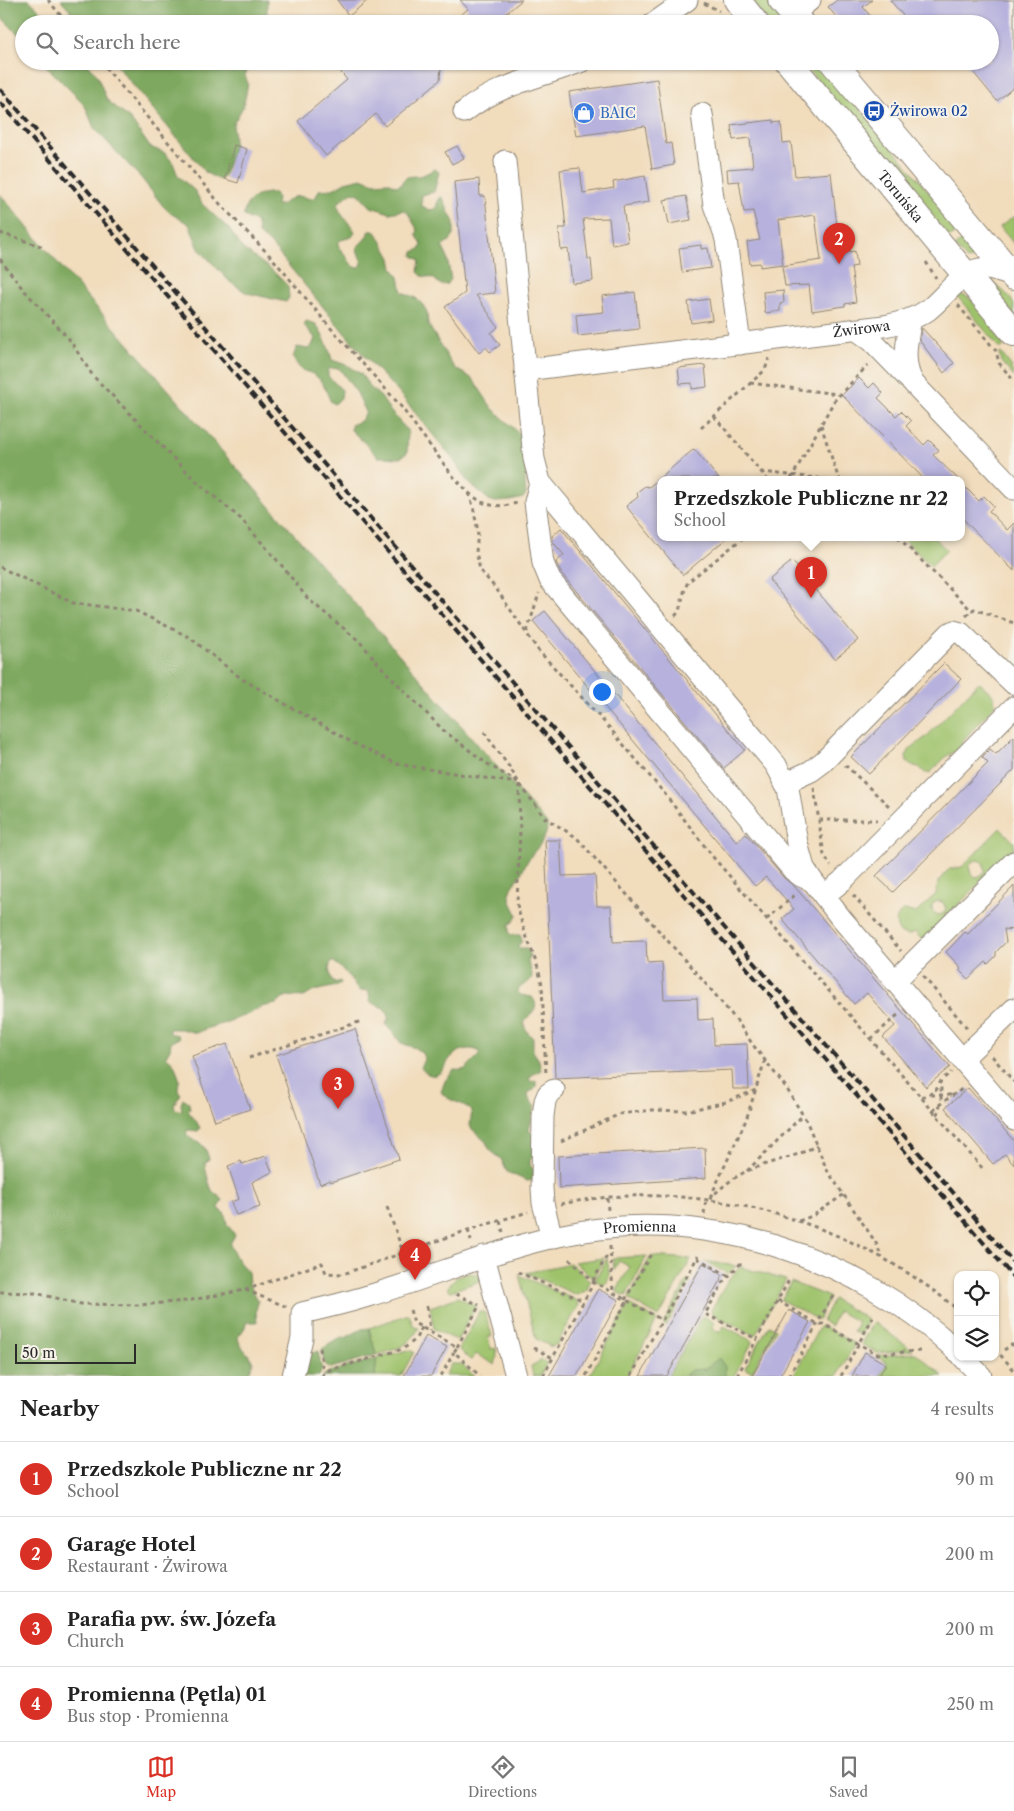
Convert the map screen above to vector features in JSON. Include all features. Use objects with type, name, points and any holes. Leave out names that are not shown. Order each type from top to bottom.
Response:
[{"type":"main road","points":[[737,0],[749,15]]},
{"type":"main road","name":"Toruńska","points":[[795,70],[966,275],[1005,342]]},
{"type":"main road","points":[[840,70],[1014,276]]},
{"type":"street","points":[[666,15],[687,0]]},
{"type":"street","points":[[464,112],[475,103],[503,88],[556,70]]},
{"type":"street","points":[[702,114],[714,205],[726,240],[740,344]]},
{"type":"street","points":[[505,161],[534,459],[542,563],[546,573],[793,870],[818,888]]},
{"type":"street","points":[[966,275],[978,269],[989,269],[1014,276]]},
{"type":"street","name":"Żwirowa","points":[[525,370],[884,326],[911,319],[928,309],[966,275]]},
{"type":"street","points":[[911,319],[906,355],[909,377],[914,384]]},
{"type":"street","points":[[857,330],[872,341],[1014,489]]},
{"type":"street","points":[[537,492],[661,628],[776,765],[785,783],[791,802],[801,858],[818,888],[1014,1120]]},
{"type":"street","points":[[785,783],[811,771],[832,752],[950,632],[961,633],[1014,684]]},
{"type":"street","points":[[818,888],[842,881],[1014,707]]},
{"type":"street","points":[[895,981],[1014,862]]},
{"type":"street","points":[[967,1065],[980,1043],[1014,1009]]},
{"type":"street","points":[[551,1092],[545,1101],[542,1116],[542,1150],[544,1203],[552,1238]]},
{"type":"street","name":"Promienna","points":[[302,1313],[368,1296],[478,1249],[604,1229],[644,1227],[702,1230],[774,1245],[828,1266],[880,1292],[916,1317],[954,1349]]},
{"type":"street","points":[[478,1249],[516,1376]]},
{"type":"street","points":[[293,1376],[302,1338],[302,1313]]},
{"type":"street","points":[[967,1361],[981,1376]]},
{"type":"path","points":[[48,0],[60,15]]},
{"type":"path","points":[[108,70],[209,191],[273,258],[329,326],[399,404],[452,475],[469,493],[481,502],[504,506],[537,492]]},
{"type":"path","points":[[0,232],[44,247]]},
{"type":"path","points":[[0,259],[22,288],[69,339],[93,376],[197,482],[241,519],[308,599],[359,642],[443,730],[486,763],[519,784]]},
{"type":"path","points":[[951,301],[1005,342],[999,363],[1014,381]]},
{"type":"path","points":[[700,428],[765,370],[768,363],[770,340]]},
{"type":"path","points":[[793,476],[839,394],[868,364]]},
{"type":"path","points":[[750,383],[839,394]]},
{"type":"path","points":[[714,416],[764,476]]},
{"type":"path","points":[[821,425],[838,476]]},
{"type":"path","points":[[761,472],[786,476]]},
{"type":"path","points":[[469,493],[474,506],[478,532],[476,552],[480,570],[497,590],[538,650],[614,732],[713,857],[984,1170]]},
{"type":"path","points":[[661,628],[679,612],[683,591],[688,582],[739,541]]},
{"type":"path","points":[[902,541],[972,610],[974,609],[1014,623]]},
{"type":"path","points":[[0,567],[73,603],[136,610],[189,637],[242,679],[353,743],[397,764],[519,784]]},
{"type":"path","points":[[527,633],[546,573]]},
{"type":"path","points":[[950,632],[972,610]]},
{"type":"path","points":[[484,732],[519,784],[545,818],[576,837],[737,1021],[785,1086],[802,1115],[827,1170],[876,1243],[882,1258]]},
{"type":"path","points":[[832,752],[903,820]]},
{"type":"path","points":[[811,771],[824,855],[842,881],[1014,1082]]},
{"type":"path","points":[[519,784],[520,829],[517,903],[519,914],[540,972],[546,1086],[551,1092]]},
{"type":"path","points":[[819,820],[903,820]]},
{"type":"path","points":[[767,919],[818,888]]},
{"type":"path","points":[[871,1039],[913,1002]]},
{"type":"path","points":[[249,1058],[362,1020]]},
{"type":"path","points":[[765,1060],[740,1133],[709,1200],[721,1188],[746,1172],[802,1115]]},
{"type":"path","points":[[930,1095],[935,1092],[941,1081],[967,1065]]},
{"type":"path","points":[[933,1111],[941,1102],[955,1095],[967,1065]]},
{"type":"path","points":[[937,1115],[941,1102],[941,1081]]},
{"type":"path","points":[[542,1150],[620,1114],[652,1110],[687,1111],[726,1102],[756,1090]]},
{"type":"path","points":[[921,1097],[955,1095]]},
{"type":"path","points":[[746,1172],[790,1158],[817,1146]]},
{"type":"path","points":[[798,1221],[814,1215],[843,1195]]},
{"type":"path","points":[[387,1206],[407,1263]]},
{"type":"path","points":[[468,1230],[478,1249]]},
{"type":"path","points":[[586,1376],[652,1252]]},
{"type":"path","points":[[543,1376],[609,1254],[613,1293]]},
{"type":"path","points":[[631,1376],[697,1257],[729,1276]]},
{"type":"path","points":[[569,1259],[594,1282],[662,1320]]},
{"type":"path","points":[[741,1263],[724,1281],[705,1314],[757,1339]]},
{"type":"path","points":[[518,1272],[584,1301]]},
{"type":"path","points":[[737,1376],[790,1278]]},
{"type":"path","points":[[0,1292],[35,1293],[81,1304],[139,1305],[186,1301],[245,1290],[302,1313]]},
{"type":"path","points":[[456,1294],[479,1306]]},
{"type":"path","points":[[789,1376],[833,1295]]},
{"type":"path","points":[[441,1376],[484,1298]]},
{"type":"path","points":[[778,1301],[877,1354],[920,1351]]},
{"type":"path","points":[[426,1306],[430,1332]]},
{"type":"path","points":[[410,1310],[414,1323],[457,1347]]},
{"type":"path","points":[[841,1376],[873,1317]]},
{"type":"path","points":[[322,1376],[326,1371],[403,1349],[415,1340],[422,1328]]},
{"type":"path","points":[[1004,1350],[1014,1345]]},
{"type":"path","points":[[319,1346],[322,1365],[326,1371]]},
{"type":"path","points":[[534,1348],[553,1358]]},
{"type":"path","points":[[454,1352],[480,1376]]},
{"type":"path","points":[[999,1353],[1014,1370]]},
{"type":"green space","points":[[0,0],[29,0],[44,15],[15,15],[15,31],[0,16]]},
{"type":"green space","points":[[61,0],[267,0],[267,15],[74,15]]},
{"type":"green space","points":[[750,0],[769,0],[782,15],[762,15]]},
{"type":"green space","points":[[50,70],[93,70],[97,75],[107,100],[131,120],[150,147],[165,153],[173,163],[178,176],[195,191],[202,204],[229,229],[243,249],[273,271],[288,286],[289,298],[286,302],[247,293],[230,282],[199,249],[189,224],[170,213],[163,206],[142,179],[94,128],[86,108]]},
{"type":"green space","points":[[120,70],[246,70],[245,76],[248,83],[243,107],[233,124],[234,145],[224,176],[220,180],[206,173]]},
{"type":"green space","points":[[809,70],[828,70],[960,229],[949,238]]},
{"type":"green space","points":[[435,169],[439,172],[434,192],[422,195],[421,205],[429,210],[435,209],[440,197],[443,198],[454,222],[454,234],[451,240],[442,246],[447,256],[451,280],[447,284],[441,285],[433,278],[422,276],[418,272],[420,260],[413,256],[413,252],[420,249],[422,245],[416,234],[418,231],[408,213],[404,210],[390,213],[371,207],[359,194],[352,192],[338,203],[342,215],[355,232],[352,237],[341,240],[338,243],[339,248],[351,264],[357,268],[362,265],[357,247],[370,231],[377,233],[391,258],[393,268],[399,277],[402,292],[416,298],[423,305],[427,312],[428,324],[451,363],[456,369],[473,379],[492,408],[521,435],[527,470],[526,494],[523,498],[511,501],[495,502],[489,500],[467,481],[455,462],[399,393],[357,348],[269,242],[258,234],[257,223],[244,216],[247,205],[259,195],[275,193],[277,197],[276,205],[281,205],[295,197],[311,199],[316,197],[319,190],[333,189],[345,182],[362,178],[374,183],[388,182],[396,186],[401,184],[405,178],[423,175]]},
{"type":"green space","points":[[0,194],[44,247],[547,824],[543,840],[530,857],[510,891],[511,902],[517,915],[513,922],[509,924],[509,933],[511,935],[520,935],[522,941],[518,948],[526,948],[530,954],[528,963],[532,972],[530,981],[519,988],[518,992],[521,995],[532,997],[535,1003],[535,1008],[524,1025],[526,1031],[533,1038],[533,1051],[539,1060],[541,1070],[529,1079],[532,1082],[536,1080],[536,1086],[534,1090],[529,1092],[528,1097],[535,1107],[529,1130],[534,1133],[533,1157],[530,1160],[530,1165],[534,1170],[533,1180],[527,1181],[507,1172],[501,1159],[490,1150],[486,1142],[471,1128],[472,1111],[441,1092],[445,1081],[454,1070],[467,1068],[478,1057],[480,1052],[472,1049],[463,1050],[448,1061],[442,1071],[436,1075],[429,1075],[420,1067],[425,1058],[422,1053],[415,1048],[401,1043],[386,1024],[389,1016],[384,1008],[370,1002],[369,992],[358,989],[346,973],[334,962],[331,962],[330,973],[334,983],[340,981],[341,983],[337,986],[314,991],[304,997],[287,996],[276,1004],[261,1007],[251,1013],[196,1033],[182,1029],[169,1029],[169,1033],[178,1035],[179,1038],[171,1042],[166,1056],[174,1064],[179,1078],[178,1088],[181,1094],[174,1104],[175,1109],[182,1111],[181,1104],[183,1099],[186,1100],[189,1103],[190,1109],[188,1111],[200,1128],[198,1131],[188,1130],[186,1133],[201,1144],[207,1152],[209,1159],[205,1166],[210,1187],[223,1200],[219,1206],[220,1210],[225,1214],[227,1224],[235,1235],[230,1244],[231,1247],[238,1261],[248,1272],[249,1284],[258,1300],[257,1322],[247,1322],[238,1337],[240,1344],[253,1363],[250,1371],[245,1376],[0,1376]]},
{"type":"green space","points":[[1014,216],[1014,244],[1000,227]]},
{"type":"green space","points":[[966,237],[983,257],[967,260],[955,246]]},
{"type":"green space","points":[[983,277],[996,285],[1009,297],[1014,305],[1014,317]]},
{"type":"green space","points":[[957,296],[968,297],[980,309],[1004,346],[1000,349]]},
{"type":"green space","points":[[306,321],[316,324],[326,342],[332,360],[349,366],[361,374],[408,431],[407,453],[400,458],[378,457],[351,430],[351,425],[361,421],[366,412],[357,393],[339,368],[328,369],[328,376],[342,390],[341,398],[335,404],[331,402],[319,379],[299,367],[293,357],[297,347],[308,349],[312,346],[315,338],[304,325]]},
{"type":"green space","points":[[1001,353],[1012,367],[1014,377],[1001,362],[999,354]]},
{"type":"green space","points":[[905,541],[938,541],[947,550],[931,566]]},
{"type":"green space","points":[[979,682],[994,696],[995,705],[964,739],[961,746],[955,752],[948,755],[930,773],[925,773],[919,767],[910,765],[906,756],[910,749],[927,736]]},
{"type":"green space","points":[[1000,828],[1014,842],[1014,848],[923,941],[915,932],[908,935],[900,933],[896,923],[899,914],[905,910],[916,913],[936,894],[938,882],[945,873],[950,869],[962,867]],"holes":[[[977,860],[983,862],[985,871],[982,875],[976,877],[971,874],[969,866]],[[938,901],[943,902],[946,909],[944,913],[939,915],[934,913],[932,909],[932,904]]]},
{"type":"green space","points":[[647,1256],[626,1296],[618,1293],[617,1289],[630,1267],[619,1261],[614,1270],[613,1258]]},
{"type":"green space","points":[[651,1256],[691,1259],[659,1317],[630,1300],[629,1297]]},
{"type":"green space","points":[[604,1258],[593,1278],[574,1262]]},
{"type":"green space","points":[[607,1258],[609,1277],[603,1285],[595,1280]]},
{"type":"green space","points":[[704,1261],[736,1266],[728,1274]]},
{"type":"green space","points":[[570,1263],[590,1281],[587,1290],[577,1295],[526,1273]]},
{"type":"green space","points":[[740,1267],[786,1280],[754,1335],[712,1314],[711,1310],[729,1279]]},
{"type":"green space","points":[[468,1273],[476,1274],[483,1280],[451,1291],[447,1288],[457,1277]]},
{"type":"green space","points":[[519,1275],[578,1301],[579,1305],[557,1344],[552,1347],[536,1339]]},
{"type":"green space","points":[[688,1279],[690,1281],[666,1326],[663,1324]]},
{"type":"green space","points":[[791,1282],[829,1297],[818,1320],[781,1300]]},
{"type":"green space","points":[[458,1297],[476,1306],[456,1340],[434,1329],[430,1307]]},
{"type":"green space","points":[[833,1299],[867,1319],[868,1322],[860,1334],[853,1332],[858,1322],[838,1311],[831,1326],[822,1321]]},
{"type":"green space","points":[[629,1304],[657,1320],[627,1376],[589,1376]]},
{"type":"green space","points":[[480,1311],[485,1313],[492,1336],[488,1337],[491,1349],[496,1348],[495,1365],[476,1354],[470,1360],[459,1349]]},
{"type":"green space","points":[[409,1314],[413,1325],[419,1328],[415,1335],[401,1347],[376,1355],[369,1328]]},
{"type":"green space","points":[[702,1316],[715,1322],[712,1328],[720,1333],[724,1326],[751,1340],[752,1343],[734,1376],[668,1376]]},
{"type":"green space","points":[[873,1322],[913,1350],[877,1353],[861,1344]]},
{"type":"green space","points":[[769,1325],[776,1329],[752,1372],[745,1368]]},
{"type":"green space","points":[[820,1326],[855,1344],[837,1376],[793,1376]]},
{"type":"green space","points":[[369,1328],[376,1355],[331,1368],[326,1365],[322,1349],[343,1336],[345,1338],[362,1329]]},
{"type":"green space","points":[[408,1350],[414,1352],[401,1376],[375,1376],[377,1358]]},
{"type":"green space","points":[[318,1351],[322,1370],[319,1376],[296,1376],[306,1356]]},
{"type":"green space","points":[[916,1353],[943,1376],[880,1376],[887,1363],[877,1356]]},
{"type":"green space","points":[[377,1358],[375,1376],[323,1376],[327,1373]]},
{"type":"green space","points":[[719,1358],[725,1367],[725,1376],[684,1376],[691,1370],[705,1369]]},
{"type":"green space","points":[[542,1360],[547,1363],[540,1376],[533,1376],[531,1366]]},
{"type":"green space","points":[[451,1364],[462,1364],[474,1376],[445,1376]]},
{"type":"building","points":[[337,0],[368,0],[350,15]]},
{"type":"building","points":[[460,0],[522,0],[504,15],[460,15],[468,9]]},
{"type":"building","points":[[837,0],[872,0],[863,7],[870,15],[835,15],[828,7]]},
{"type":"building","points":[[890,0],[1014,0],[1014,87],[997,101],[971,70],[999,70],[999,15],[902,15]]},
{"type":"building","points":[[339,70],[441,70],[440,80],[385,126],[376,114],[326,156],[298,121],[347,80]]},
{"type":"building","points":[[657,79],[666,144],[671,143],[674,165],[652,169],[645,126],[576,136],[569,92]]},
{"type":"building","points":[[773,120],[773,123],[781,122],[783,143],[791,142],[795,176],[831,173],[837,226],[847,225],[850,252],[855,251],[857,266],[851,267],[856,302],[845,304],[845,306],[812,311],[809,285],[785,286],[782,266],[821,260],[815,215],[778,220],[783,264],[760,267],[760,263],[750,264],[747,242],[760,240],[753,211],[744,212],[739,181],[728,182],[727,169],[753,167],[750,138],[733,140],[731,125]]},
{"type":"building","points":[[234,145],[247,149],[238,183],[225,179]]},
{"type":"building","points":[[457,146],[464,158],[452,164],[445,152]]},
{"type":"building","points":[[580,168],[583,193],[614,188],[613,182],[645,176],[649,202],[623,206],[628,242],[612,245],[609,218],[583,219],[588,259],[591,259],[593,281],[572,283],[568,249],[561,250],[559,228],[566,228],[560,170]]},
{"type":"building","points":[[479,179],[480,196],[485,196],[495,293],[476,295],[498,327],[491,333],[500,345],[490,352],[486,347],[479,353],[445,307],[465,293],[454,182]]},
{"type":"building","points":[[686,196],[691,220],[669,224],[664,200]]},
{"type":"building","points":[[701,245],[701,249],[708,248],[711,268],[682,272],[679,248]]},
{"type":"building","points":[[783,290],[784,302],[780,303],[780,311],[765,313],[763,292]]},
{"type":"building","points":[[635,292],[639,329],[578,336],[576,315],[604,312],[602,296]]},
{"type":"building","points":[[709,299],[712,320],[691,323],[688,302]]},
{"type":"building","points":[[922,328],[954,363],[944,373],[920,341]]},
{"type":"building","points":[[705,365],[707,387],[692,389],[692,383],[680,384],[678,368]]},
{"type":"building","points":[[859,378],[869,388],[874,383],[883,393],[878,398],[896,416],[901,411],[911,421],[906,426],[924,445],[929,440],[939,450],[933,455],[955,476],[921,476],[842,395]]},
{"type":"building","points":[[694,449],[716,476],[662,476]]},
{"type":"building","points":[[657,480],[657,541],[723,541],[683,575],[626,506],[638,497],[637,492],[645,486],[649,487]]},
{"type":"building","points":[[965,487],[979,501],[984,496],[994,506],[989,511],[1007,530],[1014,523],[1014,571],[965,521]]},
{"type":"building","points":[[561,528],[745,750],[724,768],[561,573],[556,562],[564,555],[553,542],[552,536]]},
{"type":"building","points":[[792,561],[858,640],[835,659],[769,580]]},
{"type":"building","points":[[545,611],[737,842],[746,834],[784,878],[795,887],[950,1067],[926,1087],[883,1037],[895,1026],[867,993],[854,1004],[782,919],[794,909],[766,877],[755,886],[533,621]]},
{"type":"building","points":[[944,663],[961,679],[869,774],[851,757]]},
{"type":"building","points":[[1014,736],[1014,770],[893,892],[876,876],[988,763],[982,757],[990,749],[996,754]]},
{"type":"building","points":[[545,840],[560,840],[562,876],[595,875],[597,906],[611,906],[613,942],[646,941],[647,963],[662,962],[664,999],[697,998],[698,1020],[713,1019],[714,1045],[747,1044],[749,1089],[733,1089],[732,1070],[555,1078]]},
{"type":"building","points":[[1014,886],[1014,930],[1004,929],[1006,942],[996,952],[996,956],[988,964],[986,962],[968,979],[959,970],[961,968],[946,952],[965,932],[968,934]]},
{"type":"building","points":[[355,1029],[399,1159],[320,1184],[276,1055]]},
{"type":"building","points":[[227,1044],[250,1109],[215,1121],[192,1056]]},
{"type":"building","points":[[968,1088],[1014,1141],[1014,1165],[1005,1154],[993,1164],[945,1108]]},
{"type":"building","points":[[705,1148],[706,1178],[559,1188],[558,1156]]},
{"type":"building","points":[[266,1156],[272,1172],[252,1182],[260,1207],[236,1215],[231,1202],[239,1199],[228,1166],[241,1161],[242,1164]]},
{"type":"building","points":[[703,1263],[723,1275],[667,1376],[640,1376]]},
{"type":"building","points":[[598,1289],[619,1300],[577,1376],[549,1376]]},
{"type":"building","points":[[789,1310],[810,1322],[780,1376],[752,1376]]},
{"type":"building","points":[[426,1336],[447,1347],[431,1376],[404,1376]]},
{"type":"building","points":[[865,1352],[886,1364],[879,1376],[852,1376]]},
{"type":"railway","points":[[0,89],[1014,1263]]},
{"type":"railway","points":[[0,102],[1014,1278]]},
{"type":"place","name":"Żwirowa 02","points":[[874,111]]},
{"type":"place","name":"BAIC","points":[[584,113]]},
{"type":"place","name":"Garage Hotel","points":[[839,264]]},
{"type":"place","name":"Przedszkole Publiczne nr 22","points":[[811,598]]},
{"type":"place","name":"Parafia pw. św. Józefa","points":[[338,1109]]},
{"type":"place","name":"Promienna (Pętla) 01","points":[[415,1280]]}]
